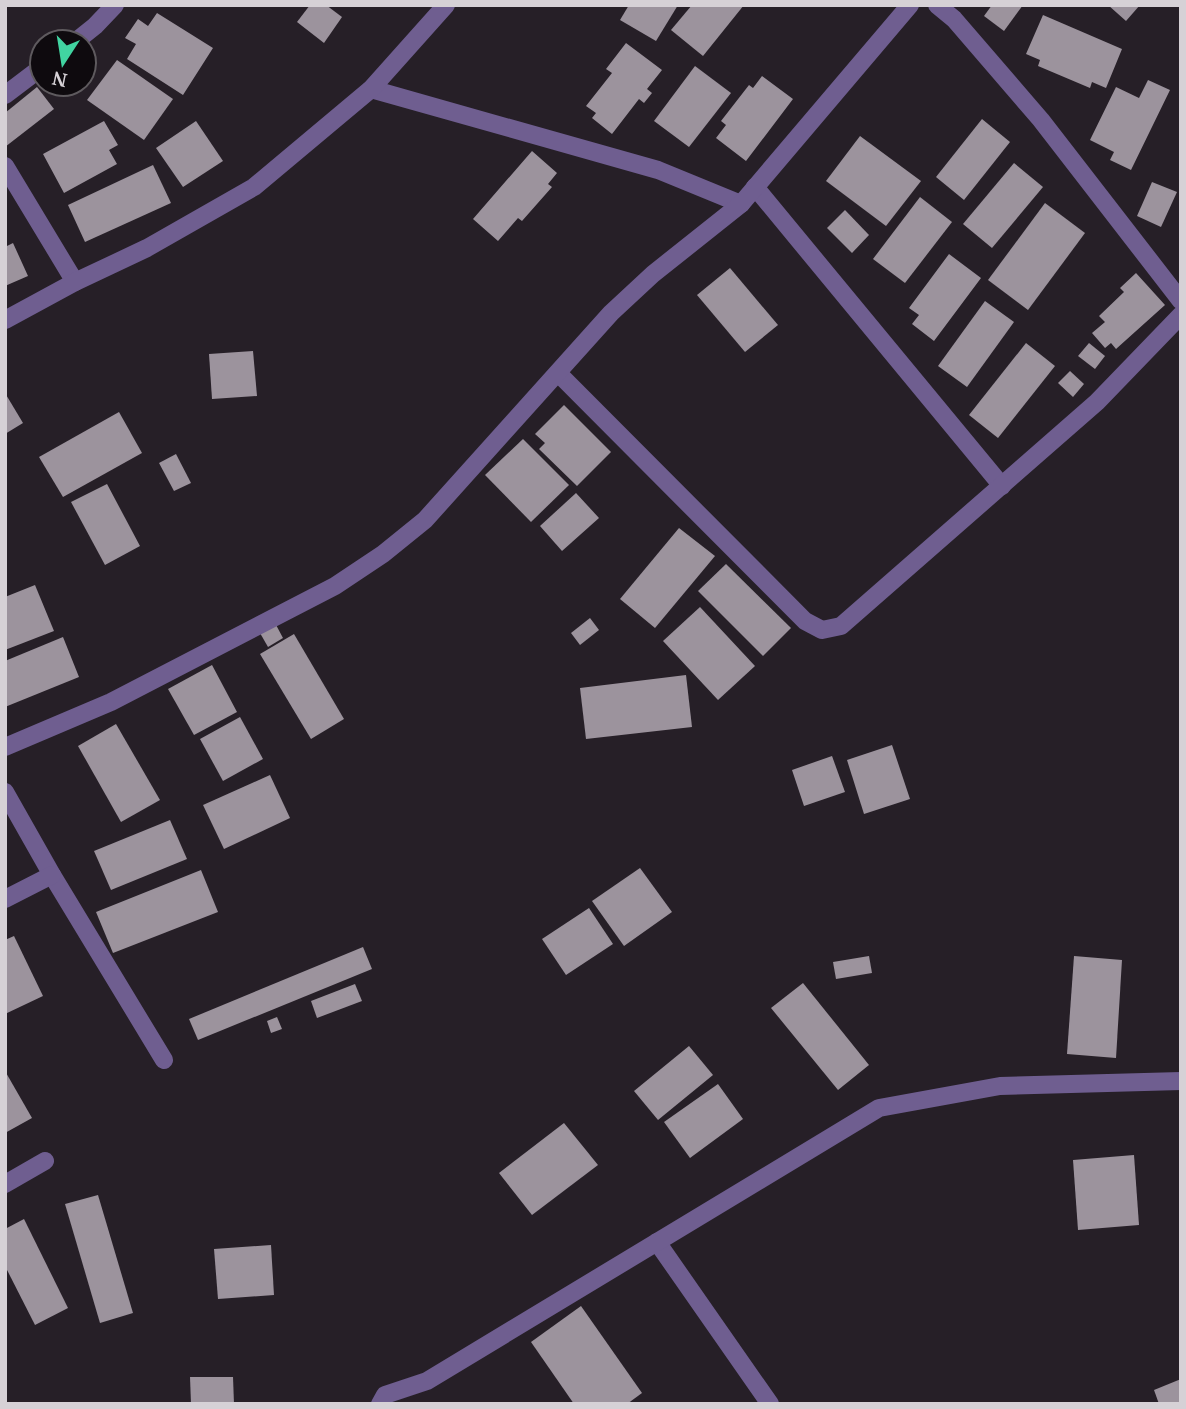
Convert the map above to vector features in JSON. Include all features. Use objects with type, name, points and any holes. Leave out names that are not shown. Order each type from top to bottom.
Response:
[{"type":"street","points":[[92,28],[115,5]]},
{"type":"street","points":[[5,320],[147,247],[254,187],[371,89],[446,5]]},
{"type":"street","points":[[5,747],[123,695],[335,586],[425,520],[611,313],[653,274],[741,204],[910,5]]},
{"type":"street","points":[[937,5],[954,19],[1041,120],[1181,301]]},
{"type":"street","points":[[5,95],[28,78]]},
{"type":"street","points":[[371,89],[658,170],[741,204]]},
{"type":"street","points":[[5,166],[75,282]]},
{"type":"street","points":[[755,187],[1002,485]]},
{"type":"street","points":[[559,374],[805,621],[822,630],[841,626],[1097,402],[1181,315]]},
{"type":"street","points":[[5,792],[164,1060]]},
{"type":"street","points":[[5,899],[52,875]]},
{"type":"street","points":[[380,1404],[386,1395],[427,1381],[879,1108],[1000,1086],[1181,1081]]},
{"type":"street","points":[[5,1184],[45,1161]]},
{"type":"street","points":[[657,1242],[770,1404]]},
{"type":"building","points":[[310,5],[326,5],[342,17],[324,43],[297,22]]},
{"type":"building","points":[[629,5],[678,5],[656,41],[620,20]]},
{"type":"building","points":[[692,5],[744,5],[703,56],[671,30]]},
{"type":"building","points":[[992,5],[1023,5],[1004,31],[984,16]]},
{"type":"building","points":[[1108,5],[1140,5],[1126,21]]},
{"type":"building","points":[[157,13],[213,48],[183,95],[127,59],[136,44],[125,38],[138,19],[148,26]]},
{"type":"building","points":[[1043,15],[1122,49],[1106,88],[1092,82],[1090,88],[1038,66],[1040,60],[1026,54]]},
{"type":"building","points":[[626,43],[662,70],[647,89],[652,93],[644,103],[639,99],[612,134],[592,118],[596,113],[586,106],[612,73],[606,69]]},
{"type":"building","points":[[117,60],[173,99],[144,140],[87,100],[98,98],[98,85]]},
{"type":"building","points":[[695,66],[731,93],[689,147],[654,121]]},
{"type":"building","points":[[762,76],[793,99],[746,161],[716,138],[726,125],[721,121],[749,85],[753,88]]},
{"type":"building","points":[[1148,80],[1170,90],[1131,170],[1110,160],[1114,152],[1090,140],[1116,87],[1139,98]]},
{"type":"building","points":[[28,94],[28,98],[46,98],[54,109],[5,147],[5,113]]},
{"type":"building","points":[[982,119],[1010,142],[964,200],[936,177]]},
{"type":"building","points":[[104,121],[118,145],[109,150],[117,164],[64,193],[43,154]]},
{"type":"building","points":[[196,121],[223,161],[183,187],[156,148]]},
{"type":"building","points":[[860,136],[921,181],[886,226],[826,181]]},
{"type":"building","points":[[532,151],[557,173],[548,184],[552,187],[522,221],[518,218],[498,241],[473,219]]},
{"type":"building","points":[[1014,163],[1043,187],[992,248],[963,224]]},
{"type":"building","points":[[153,165],[171,203],[85,242],[68,205]]},
{"type":"building","points":[[1152,182],[1177,192],[1161,227],[1137,216]]},
{"type":"building","points":[[920,197],[952,222],[905,283],[873,259]]},
{"type":"building","points":[[1045,203],[1085,233],[1028,310],[988,280]]},
{"type":"building","points":[[845,210],[869,235],[852,253],[827,228]]},
{"type":"building","points":[[13,243],[28,276],[5,286],[5,247]]},
{"type":"building","points":[[949,254],[981,278],[934,341],[912,324],[919,315],[909,308]]},
{"type":"building","points":[[730,268],[778,325],[745,352],[697,295]]},
{"type":"building","points":[[1136,273],[1165,305],[1116,349],[1111,343],[1105,348],[1092,333],[1105,322],[1099,316],[1124,292],[1120,288]]},
{"type":"building","points":[[985,301],[1014,322],[967,387],[938,366]]},
{"type":"building","points":[[1026,343],[1055,366],[998,438],[969,415]]},
{"type":"building","points":[[1089,343],[1105,356],[1095,369],[1078,356]]},
{"type":"building","points":[[253,351],[257,396],[212,399],[209,354]]},
{"type":"building","points":[[1070,371],[1084,384],[1073,397],[1058,383]]},
{"type":"building","points":[[5,393],[23,423],[5,434]]},
{"type":"building","points":[[564,405],[611,452],[577,486],[539,449],[545,443],[535,434]]},
{"type":"building","points":[[119,412],[142,453],[63,497],[39,457]]},
{"type":"building","points":[[523,439],[569,485],[531,522],[485,475]]},
{"type":"building","points":[[176,454],[191,483],[174,491],[159,463]]},
{"type":"building","points":[[107,484],[140,546],[105,565],[71,502]]},
{"type":"building","points":[[576,493],[599,518],[562,551],[540,526]]},
{"type":"building","points":[[679,528],[715,556],[655,628],[620,599]]},
{"type":"building","points":[[726,564],[791,628],[763,656],[698,591]]},
{"type":"building","points":[[35,585],[54,631],[5,650],[5,597]]},
{"type":"building","points":[[700,607],[755,666],[718,700],[663,641]]},
{"type":"building","points":[[590,618],[599,630],[580,645],[571,633]]},
{"type":"building","points":[[275,623],[283,638],[268,647],[260,633]]},
{"type":"building","points":[[294,634],[344,719],[311,739],[260,654]]},
{"type":"building","points":[[63,637],[79,677],[5,707],[5,661]]},
{"type":"building","points":[[212,665],[237,712],[194,735],[168,689]]},
{"type":"building","points":[[686,675],[692,727],[586,739],[580,688]]},
{"type":"building","points":[[240,717],[263,759],[223,781],[200,739]]},
{"type":"building","points":[[116,724],[160,800],[121,822],[78,746]]},
{"type":"building","points":[[892,745],[910,799],[864,814],[847,760]]},
{"type":"building","points":[[832,756],[845,792],[804,806],[792,770]]},
{"type":"building","points":[[270,775],[290,818],[224,849],[203,805]]},
{"type":"building","points":[[170,820],[187,859],[111,890],[94,851]]},
{"type":"building","points":[[640,868],[672,912],[624,946],[592,901]]},
{"type":"building","points":[[201,870],[218,912],[113,953],[96,912]]},
{"type":"building","points":[[589,908],[613,944],[566,975],[542,939]]},
{"type":"building","points":[[14,936],[43,996],[5,1014],[5,940]]},
{"type":"building","points":[[363,947],[372,969],[198,1040],[189,1019]]},
{"type":"building","points":[[869,956],[872,973],[836,979],[833,962]]},
{"type":"building","points":[[1074,956],[1122,960],[1116,1058],[1067,1054]]},
{"type":"building","points":[[803,983],[869,1065],[838,1090],[771,1008]]},
{"type":"building","points":[[355,984],[362,1001],[317,1018],[311,1001]]},
{"type":"building","points":[[277,1017],[282,1029],[271,1033],[267,1021]]},
{"type":"building","points":[[689,1046],[713,1075],[658,1120],[634,1091]]},
{"type":"building","points":[[5,1071],[32,1118],[5,1133]]},
{"type":"building","points":[[718,1084],[743,1119],[690,1158],[664,1122]]},
{"type":"building","points":[[564,1123],[598,1165],[532,1215],[499,1173]]},
{"type":"building","points":[[1134,1155],[1139,1225],[1078,1230],[1073,1160]]},
{"type":"building","points":[[98,1195],[133,1313],[100,1323],[65,1204]]},
{"type":"building","points":[[24,1219],[68,1308],[35,1325],[5,1266],[5,1229]]},
{"type":"building","points":[[271,1245],[274,1295],[218,1299],[214,1249]]},
{"type":"building","points":[[581,1306],[642,1393],[627,1404],[574,1404],[531,1342]]},
{"type":"building","points":[[190,1377],[233,1377],[234,1404],[191,1404]]},
{"type":"building","points":[[1181,1379],[1181,1404],[1159,1404],[1154,1390]]}]
